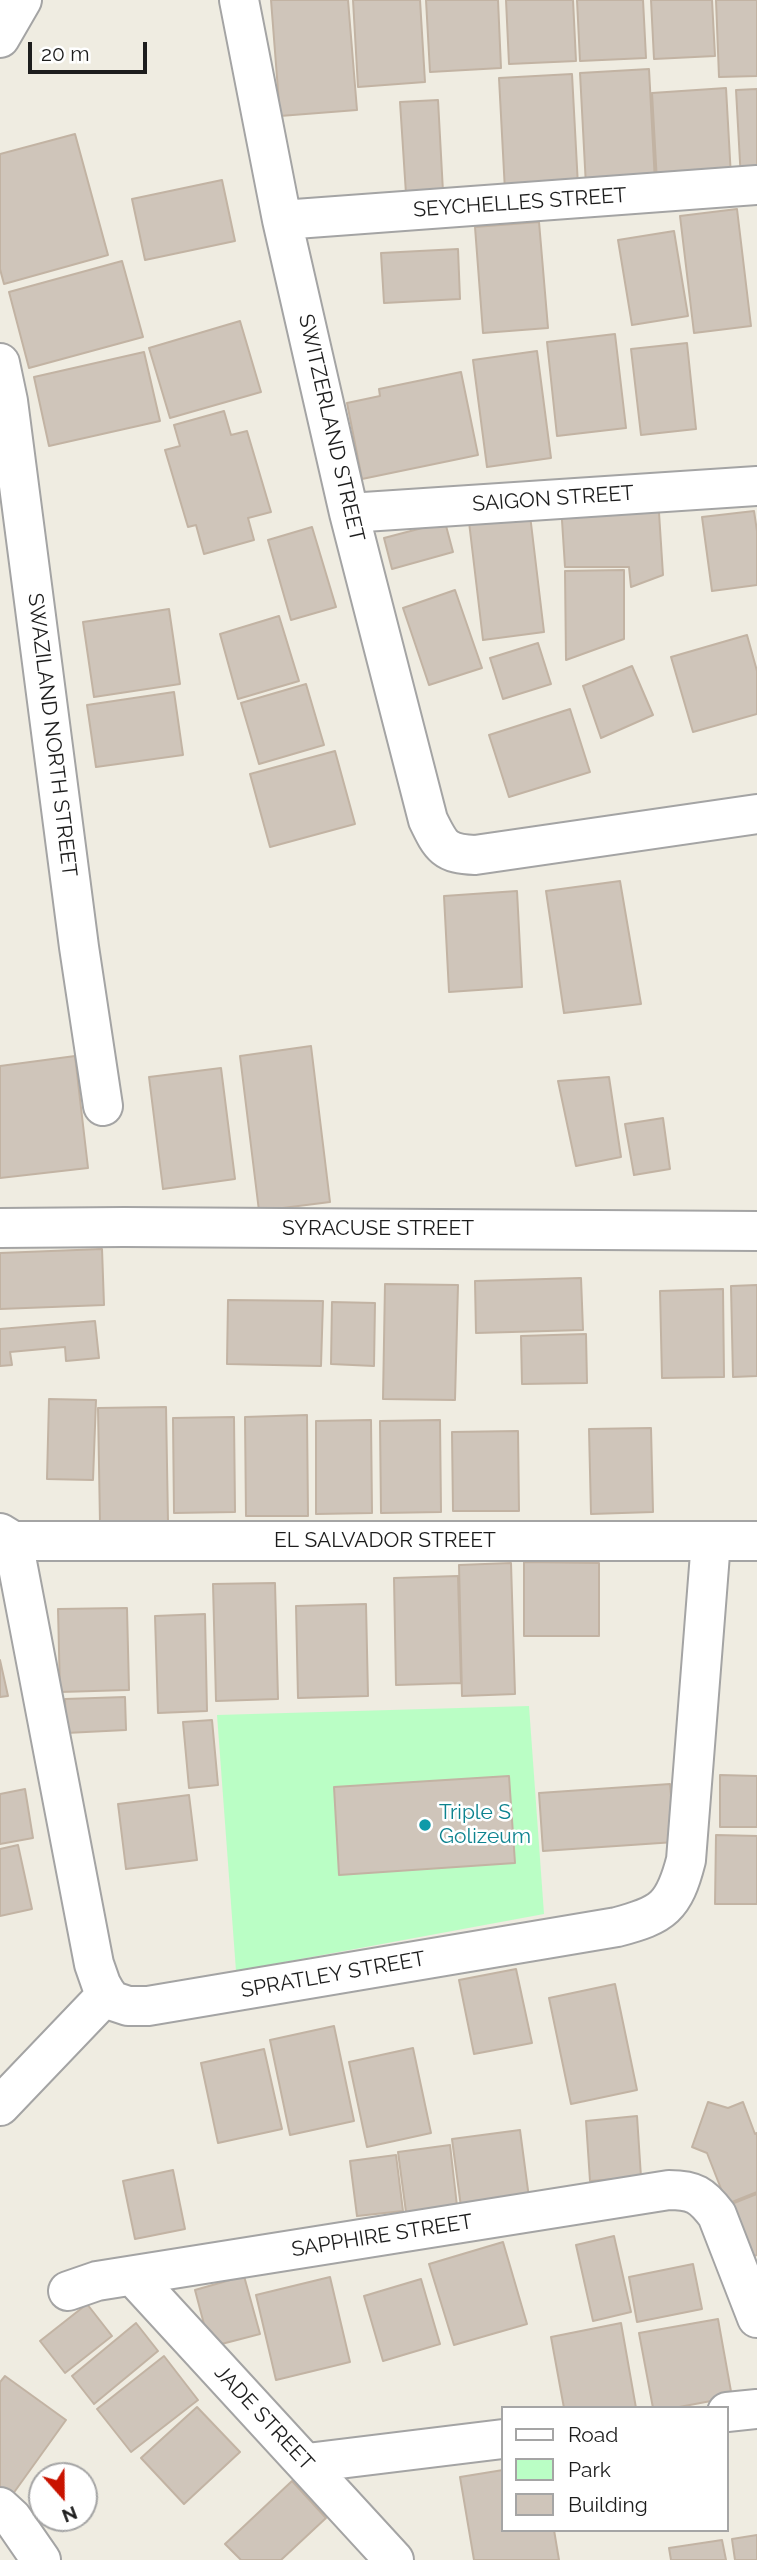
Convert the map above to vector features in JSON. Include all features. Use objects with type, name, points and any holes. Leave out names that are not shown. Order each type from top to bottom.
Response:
[{"type":"street","points":[[0,38],[22,0]]},
{"type":"street","name":"SWITZERLAND STREET","points":[[239,0],[282,220],[349,513],[428,820],[445,849],[459,855],[475,855],[757,814]]},
{"type":"street","name":"SEYCHELLES STREET","points":[[282,220],[757,186]]},
{"type":"street","name":"SWAZILAND NORTH STREET","points":[[0,363],[10,415],[79,947],[103,1106]]},
{"type":"street","name":"SAIGON STREET","points":[[349,513],[757,486]]},
{"type":"street","name":"SYRACUSE STREET","points":[[0,1228],[757,1231]]},
{"type":"street","points":[[0,2106],[107,1994],[94,1964],[7,1537]]},
{"type":"street","name":"EL SALVADOR STREET","points":[[7,1537],[757,1541]]},
{"type":"street","name":"SPRATLEY STREET","points":[[107,1994],[110,2000],[128,2006],[148,2006],[617,1927],[643,1920],[664,1909],[679,1888],[686,1860],[711,1541]]},
{"type":"street","name":"SAPPHIRE STREET","points":[[68,2291],[97,2281],[669,2190],[684,2190],[698,2194],[709,2203],[717,2215],[757,2318]]},
{"type":"street","name":"JADE STREET","points":[[133,2276],[394,2560]]},
{"type":"street","points":[[729,2412],[757,2409]]},
{"type":"street","points":[[307,2463],[502,2440]]},
{"type":"street","points":[[0,2507],[12,2518],[41,2560]]},
{"type":"green space","points":[[529,1706],[544,1914],[236,1971],[217,1715]]},
{"type":"building","points":[[271,0],[348,0],[357,110],[280,116]]},
{"type":"building","points":[[353,0],[420,0],[425,82],[358,87]]},
{"type":"building","points":[[426,0],[498,0],[501,68],[430,72]]},
{"type":"building","points":[[506,0],[573,0],[576,61],[509,64]]},
{"type":"building","points":[[577,0],[643,0],[646,58],[580,61]]},
{"type":"building","points":[[651,0],[712,0],[715,56],[654,59]]},
{"type":"building","points":[[716,0],[757,0],[757,76],[719,77]]},
{"type":"building","points":[[649,69],[655,182],[586,186],[580,73]]},
{"type":"building","points":[[572,74],[578,186],[505,191],[499,78]]},
{"type":"building","points":[[726,88],[731,177],[657,182],[652,93]]},
{"type":"building","points":[[757,89],[757,179],[741,180],[736,90]]},
{"type":"building","points":[[438,100],[443,192],[406,194],[400,102]]},
{"type":"building","points":[[75,134],[108,255],[4,284],[0,269],[0,154]]},
{"type":"building","points":[[222,180],[235,241],[145,260],[132,199]]},
{"type":"building","points":[[737,209],[751,326],[694,333],[680,216]]},
{"type":"building","points":[[539,222],[548,328],[483,333],[475,227]]},
{"type":"building","points":[[674,231],[688,316],[632,325],[618,240]]},
{"type":"building","points":[[458,249],[460,299],[384,303],[381,253]]},
{"type":"building","points":[[122,261],[143,337],[29,368],[9,292]]},
{"type":"building","points":[[240,321],[261,392],[170,418],[149,348]]},
{"type":"building","points":[[615,334],[626,428],[557,436],[547,342]]},
{"type":"building","points":[[687,343],[696,429],[641,435],[631,349]]},
{"type":"building","points":[[537,351],[551,458],[487,467],[473,360]]},
{"type":"building","points":[[144,352],[160,421],[49,446],[34,377]]},
{"type":"building","points":[[461,372],[478,455],[362,479],[347,403],[380,396],[379,389]]},
{"type":"building","points":[[224,411],[231,435],[247,431],[271,512],[248,518],[254,540],[204,554],[196,525],[188,527],[165,450],[180,446],[174,425]]},
{"type":"building","points":[[658,497],[663,575],[631,587],[629,567],[565,567],[561,505]]},
{"type":"building","points":[[754,511],[757,531],[757,585],[712,591],[702,517]]},
{"type":"building","points":[[530,515],[544,632],[483,640],[469,522]]},
{"type":"building","points":[[445,522],[453,552],[392,569],[384,538]]},
{"type":"building","points":[[312,527],[336,607],[291,620],[268,540]]},
{"type":"building","points":[[624,570],[624,639],[566,660],[565,571]]},
{"type":"building","points":[[455,590],[482,668],[429,685],[403,608]]},
{"type":"building","points":[[169,609],[180,684],[94,697],[83,622]]},
{"type":"building","points":[[279,616],[299,681],[238,699],[220,634]]},
{"type":"building","points":[[747,635],[757,671],[757,714],[693,732],[671,657]]},
{"type":"building","points":[[538,643],[551,684],[503,699],[490,658]]},
{"type":"building","points":[[632,666],[653,715],[601,738],[583,686]]},
{"type":"building","points":[[306,684],[324,745],[259,764],[241,703]]},
{"type":"building","points":[[174,692],[183,755],[96,767],[87,705]]},
{"type":"building","points":[[570,709],[590,772],[509,797],[489,735]]},
{"type":"building","points":[[335,751],[355,824],[270,847],[250,774]]},
{"type":"building","points":[[620,881],[641,1004],[564,1013],[546,891]]},
{"type":"building","points":[[517,891],[522,987],[449,992],[444,896]]},
{"type":"building","points":[[311,1046],[330,1202],[259,1211],[240,1056]]},
{"type":"building","points":[[75,1056],[88,1168],[0,1178],[0,1066]]},
{"type":"building","points":[[221,1068],[235,1179],[163,1189],[149,1077]]},
{"type":"building","points":[[609,1077],[621,1157],[576,1166],[558,1081]]},
{"type":"building","points":[[663,1118],[670,1169],[634,1175],[625,1124]]},
{"type":"building","points":[[102,1249],[104,1305],[0,1309],[0,1253]]},
{"type":"building","points":[[581,1278],[583,1330],[476,1333],[475,1281]]},
{"type":"building","points":[[385,1284],[458,1285],[455,1400],[383,1399]]},
{"type":"building","points":[[757,1285],[757,1376],[733,1377],[731,1286]]},
{"type":"building","points":[[723,1289],[724,1377],[662,1378],[660,1291]]},
{"type":"building","points":[[228,1300],[323,1301],[321,1366],[227,1364]]},
{"type":"building","points":[[332,1302],[375,1303],[374,1366],[331,1364]]},
{"type":"building","points":[[95,1321],[99,1358],[66,1361],[65,1347],[10,1352],[12,1365],[0,1366],[0,1329]]},
{"type":"building","points":[[586,1334],[587,1383],[522,1384],[521,1336]]},
{"type":"building","points":[[49,1399],[96,1400],[93,1480],[47,1479]]},
{"type":"building","points":[[166,1407],[168,1522],[100,1523],[98,1408]]},
{"type":"building","points":[[307,1415],[308,1516],[246,1516],[245,1417]]},
{"type":"building","points":[[234,1417],[235,1512],[174,1513],[173,1418]]},
{"type":"building","points":[[371,1420],[372,1513],[316,1514],[316,1421]]},
{"type":"building","points":[[440,1420],[441,1512],[381,1513],[380,1421]]},
{"type":"building","points":[[651,1428],[653,1512],[591,1514],[589,1429]]},
{"type":"building","points":[[518,1431],[519,1511],[453,1511],[452,1432]]},
{"type":"building","points":[[524,1562],[599,1563],[599,1636],[524,1636]]},
{"type":"building","points":[[511,1563],[515,1694],[462,1696],[459,1565]]},
{"type":"building","points":[[458,1576],[461,1683],[396,1685],[394,1578]]},
{"type":"building","points":[[275,1583],[278,1699],[216,1701],[213,1584]]},
{"type":"building","points":[[366,1604],[368,1696],[298,1698],[296,1606]]},
{"type":"building","points":[[127,1608],[129,1690],[60,1692],[58,1609]]},
{"type":"building","points":[[205,1614],[207,1711],[158,1713],[155,1616]]},
{"type":"building","points":[[0,1660],[8,1696],[0,1697]]},
{"type":"building","points":[[125,1697],[126,1730],[66,1733],[65,1699]]},
{"type":"building","points":[[212,1720],[218,1785],[189,1788],[183,1722]]},
{"type":"building","points":[[720,1775],[757,1776],[757,1827],[720,1827]]},
{"type":"building","name":"Triple S Golizeum","points":[[509,1776],[515,1863],[339,1875],[334,1787]]},
{"type":"building","points":[[670,1784],[675,1842],[543,1851],[539,1793]]},
{"type":"building","points":[[25,1789],[33,1838],[0,1844],[0,1794]]},
{"type":"building","points":[[189,1795],[197,1860],[126,1869],[118,1804]]},
{"type":"building","points":[[716,1835],[757,1836],[757,1904],[715,1904]]},
{"type":"building","points":[[18,1845],[32,1909],[0,1916],[0,1849]]},
{"type":"building","points":[[516,1969],[532,2043],[474,2054],[459,1980]]},
{"type":"building","points":[[615,1984],[637,2090],[571,2104],[549,1998]]},
{"type":"building","points":[[334,2026],[354,2121],[290,2135],[270,2040]]},
{"type":"building","points":[[413,2048],[431,2133],[367,2147],[349,2062]]},
{"type":"building","points":[[264,2049],[282,2129],[218,2143],[201,2063]]},
{"type":"building","points":[[708,2102],[728,2108],[743,2102],[755,2134],[757,2133],[757,2192],[727,2204],[707,2153],[692,2147]]},
{"type":"building","points":[[637,2116],[641,2177],[590,2181],[586,2121]]},
{"type":"building","points":[[520,2130],[529,2198],[461,2207],[452,2139]]},
{"type":"building","points":[[450,2145],[457,2206],[406,2212],[398,2152]]},
{"type":"building","points":[[396,2155],[403,2211],[357,2216],[350,2161]]},
{"type":"building","points":[[173,2170],[185,2229],[135,2239],[123,2181]]},
{"type":"building","points":[[757,2194],[757,2255],[749,2258],[729,2205]]},
{"type":"building","points":[[614,2236],[631,2312],[593,2321],[576,2245]]},
{"type":"building","points":[[503,2242],[527,2324],[454,2345],[429,2264]]},
{"type":"building","points":[[693,2264],[702,2309],[637,2322],[629,2277]]},
{"type":"building","points":[[244,2276],[260,2334],[210,2347],[195,2290]]},
{"type":"building","points":[[330,2277],[350,2362],[276,2380],[256,2295]]},
{"type":"building","points":[[421,2279],[440,2344],[383,2361],[364,2296]]},
{"type":"building","points":[[87,2304],[112,2336],[65,2373],[40,2341]]},
{"type":"building","points":[[718,2319],[732,2397],[685,2406],[653,2406],[639,2333]]},
{"type":"building","points":[[136,2323],[158,2351],[94,2404],[72,2376]]},
{"type":"building","points":[[621,2323],[636,2406],[564,2406],[551,2337]]},
{"type":"building","points":[[164,2356],[198,2400],[131,2452],[97,2409]]},
{"type":"building","points":[[5,2376],[66,2420],[36,2462],[28,2462],[28,2473],[10,2498],[0,2491],[0,2382]]},
{"type":"building","points":[[197,2407],[240,2452],[184,2504],[141,2458]]},
{"type":"building","points":[[502,2470],[502,2532],[554,2532],[559,2560],[474,2560],[460,2477]]},
{"type":"building","points":[[292,2481],[326,2518],[281,2560],[241,2560],[225,2544]]},
{"type":"building","points":[[757,2535],[757,2560],[735,2560],[732,2539]]},
{"type":"building","points":[[722,2540],[726,2560],[671,2560],[669,2548]]},
{"type":"place","name":"Triple S Golizeum","points":[[425,1825]]}]
